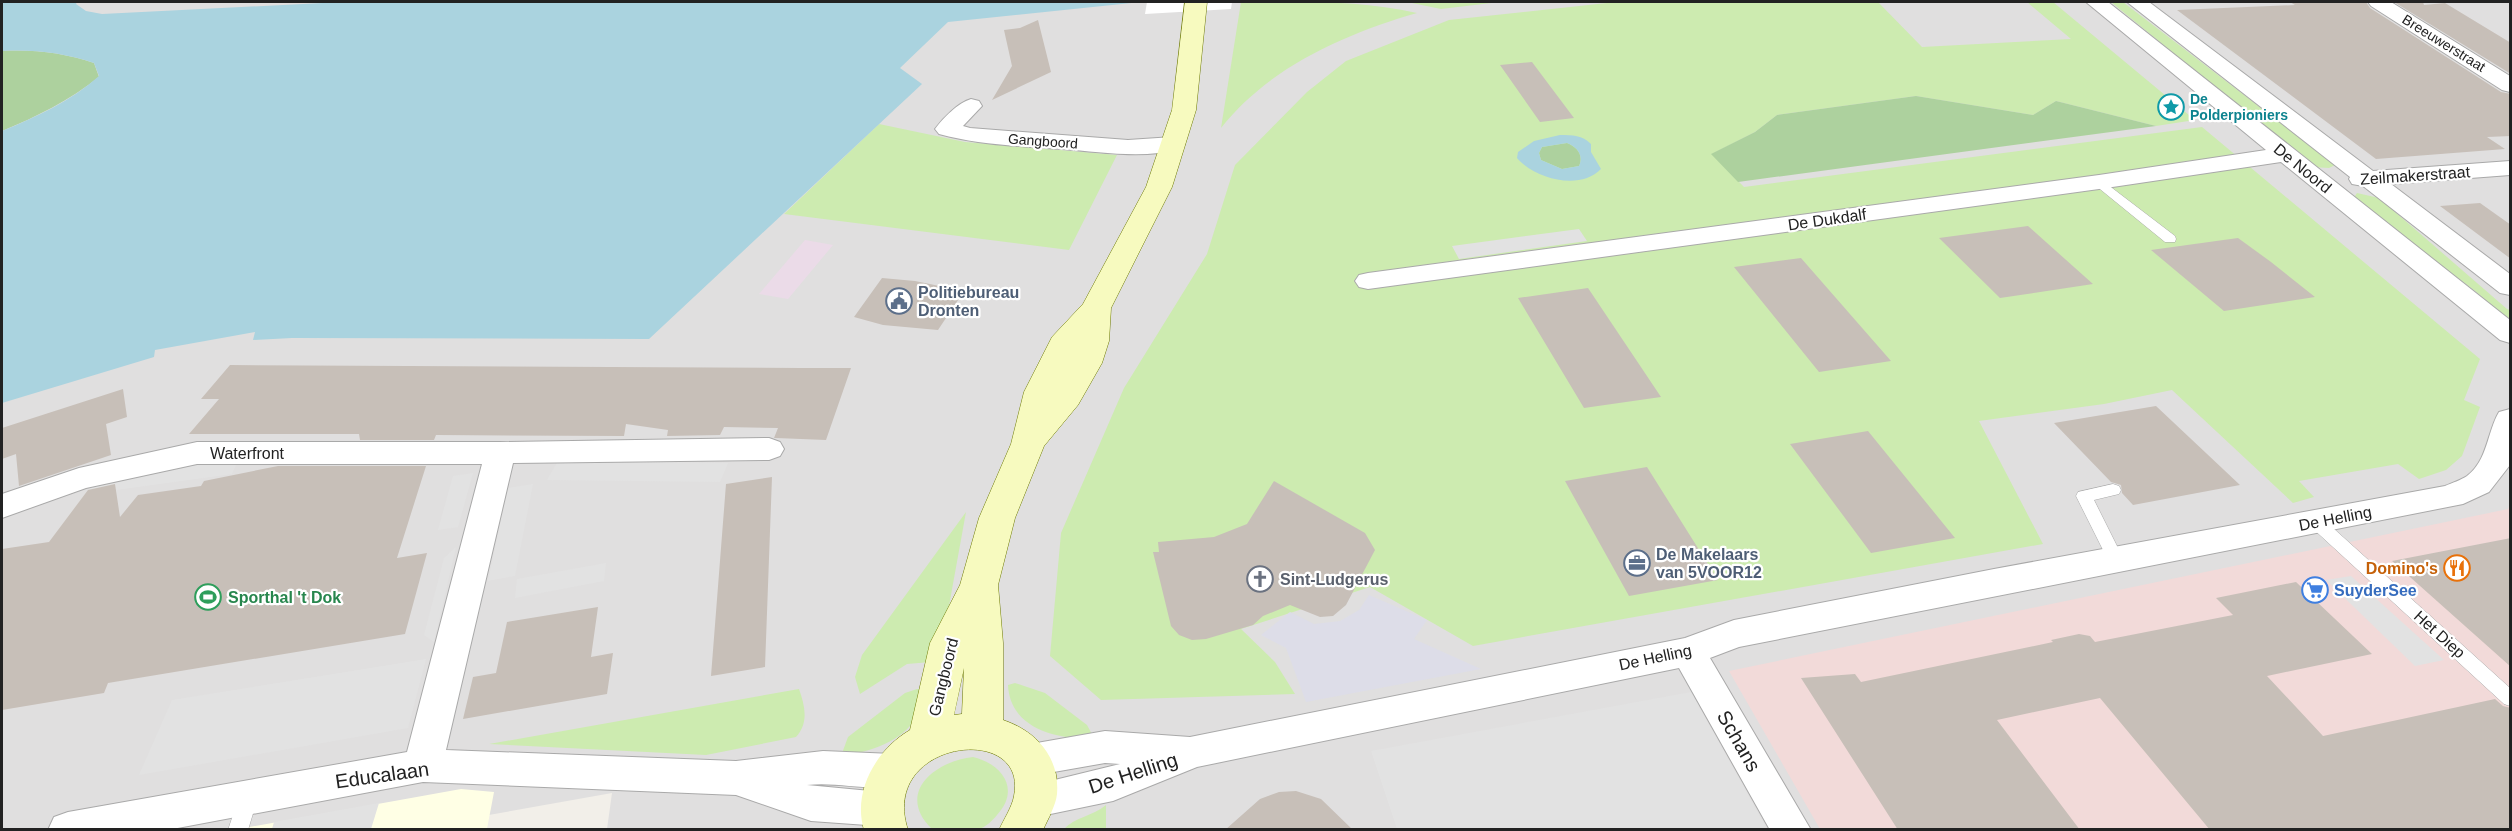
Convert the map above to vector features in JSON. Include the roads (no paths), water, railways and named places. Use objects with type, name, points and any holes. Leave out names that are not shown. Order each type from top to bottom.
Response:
[{"type":"main road","name":"Gangboord","points":[[929,739],[948,643],[979,585],[997,518],[1028,444],[1070,393],[1084,366],[1092,349],[1096,308],[1159,186],[1184,110],[1195,6]]},
{"type":"main road","name":"Gangboord","points":[[979,585],[984,643],[982,730]]},
{"type":"main road","points":[[887,803],[903,758],[929,739],[955,731],[982,730],[1011,740],[1022,748],[1029,796]]},
{"type":"street","name":"De Noord","points":[[2096,2],[2511,334]]},
{"type":"street","name":"De Noord","points":[[2137,2],[2511,287]]},
{"type":"street","name":"Breeuwerstraat","points":[[2378,2],[2511,85]]},
{"type":"street","name":"Gangboord","points":[[971,106],[947,129],[969,135],[1128,147],[1173,144]]},
{"type":"street","name":"De Dukdalf","points":[[1368,281],[2099,182],[2286,154]]},
{"type":"street","name":"Zeilmakerstraat","points":[[2319,181],[2511,168]]},
{"type":"street","name":"De Helling","points":[[1029,796],[1113,784],[1194,752],[1688,652],[1734,634],[2452,496],[2478,484],[2495,465],[2511,419]]},
{"type":"street","name":"Waterfront","points":[[2,506],[79,479],[197,453],[500,453],[768,449]]},
{"type":"street","points":[[423,766],[500,453]]},
{"type":"street","name":"Schans","points":[[1688,652],[1791,830]]},
{"type":"street","name":"Educalaan","points":[[68,830],[243,813],[423,766],[736,778],[811,804],[887,803]]},
{"type":"lane","points":[[2099,182],[2170,239]]},
{"type":"lane","points":[[2113,490],[2084,496],[2116,560]]},
{"type":"lane","name":"Het Diep","points":[[2316,522],[2511,699]]},
{"type":"water","points":[[2,2],[77,2],[76,4],[86,11],[102,14],[342,2],[1141,2],[948,22],[900,68],[922,84],[649,339],[292,338],[253,340],[255,332],[155,350],[154,357],[2,403],[2,131],[65,101],[99,76],[94,63],[72,57],[37,51],[2,51]]},
{"type":"water","points":[[1560,135],[1581,137],[1591,144],[1591,152],[1601,169],[1582,180],[1558,180],[1546,177],[1535,172],[1517,158],[1518,152],[1534,141]],"holes":[[[1567,143],[1580,155],[1579,166],[1562,169],[1541,160],[1539,153],[1542,147]]]},
{"type":"place","name":"De Polderpioniers","points":[[2171,107]]},
{"type":"place","name":"Politiebureau Dronten","points":[[899,301]]},
{"type":"place","name":"De Makelaars van 5VOOR12","points":[[1637,563]]},
{"type":"place","name":"Domino's","points":[[2457,568]]},
{"type":"place","name":"Sint-Ludgerus","points":[[1260,579]]},
{"type":"place","name":"SuyderSee","points":[[2315,590]]},
{"type":"place","name":"Sporthal 't Dok","points":[[208,597]]}]
